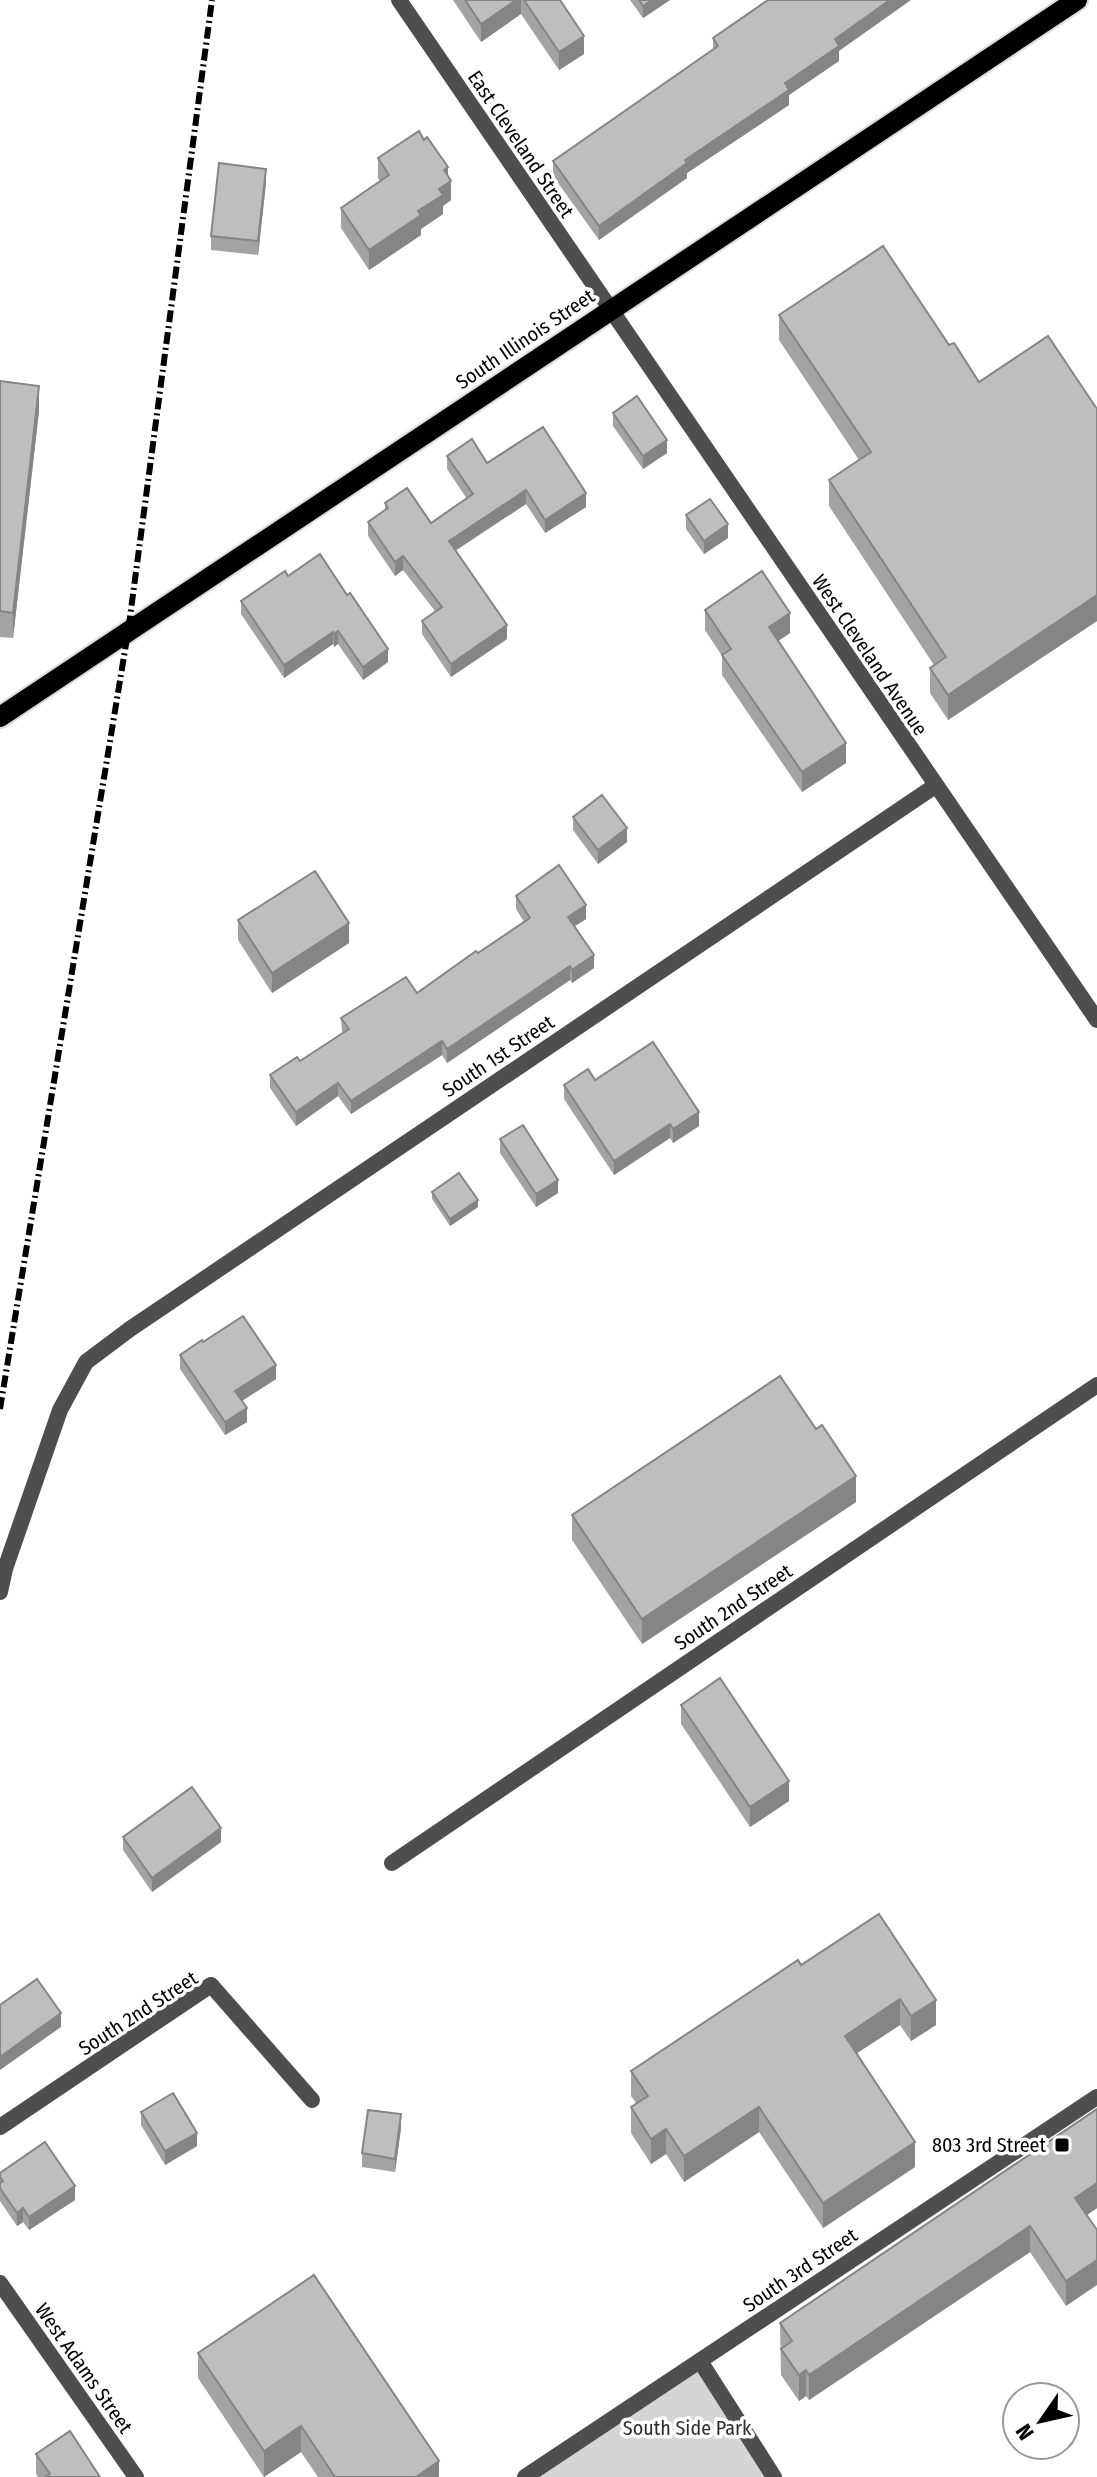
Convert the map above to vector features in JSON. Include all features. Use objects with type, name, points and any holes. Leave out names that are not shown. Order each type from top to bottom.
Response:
[{"type":"main road","name":"South Illinois Street","points":[[0,717],[1077,0]]},
{"type":"street","name":"East Cleveland Street","points":[[399,0],[611,310]]},
{"type":"street","name":"West Cleveland Avenue","points":[[611,310],[1097,1020]]},
{"type":"street","name":"South 1st Street","points":[[0,1592],[5,1569],[60,1410],[86,1362],[143,1320],[935,786]]},
{"type":"street","name":"South 2nd Street","points":[[392,1863],[1097,1385]]},
{"type":"street","name":"South 2nd Street","points":[[0,2127],[211,1985],[312,2100]]},
{"type":"street","name":"South 3rd Street","points":[[525,2477],[1097,2097]]},
{"type":"street","name":"West Adams Street","points":[[0,2283],[136,2477]]},
{"type":"street","points":[[700,2361],[774,2477]]},
{"type":"green space","name":"South Side Park","points":[[700,2361],[778,2477],[533,2477]]},
{"type":"building","points":[[465,0],[516,0],[481,24]]},
{"type":"building","points":[[524,0],[560,0],[584,36],[559,52]]},
{"type":"building","points":[[768,0],[890,0],[835,39],[839,46],[785,83],[789,90],[685,160],[687,163],[599,226],[553,161],[718,46],[713,38]]},
{"type":"building","points":[[419,131],[424,140],[427,137],[448,167],[444,170],[451,181],[439,189],[443,195],[418,211],[421,215],[369,250],[341,208],[389,175],[378,158]]},
{"type":"building","points":[[219,163],[266,169],[258,241],[211,236]]},
{"type":"building","points":[[883,246],[949,345],[954,343],[979,382],[1048,336],[1097,409],[1097,595],[948,695],[930,668],[946,657],[829,480],[871,452],[779,315]]},
{"type":"building","points":[[0,381],[39,386],[13,613],[0,611]]},
{"type":"building","points":[[637,396],[667,440],[643,456],[613,413]]},
{"type":"building","points":[[543,427],[586,493],[545,520],[526,490],[449,541],[507,625],[451,664],[422,621],[442,607],[403,556],[395,562],[368,522],[388,508],[385,503],[407,488],[431,523],[473,494],[447,456],[472,439],[487,463]]},
{"type":"building","points":[[710,499],[728,524],[704,541],[686,515]]},
{"type":"building","points":[[320,554],[388,649],[363,667],[338,631],[284,665],[241,601],[285,571],[288,576]]},
{"type":"building","points":[[762,571],[790,613],[769,627],[846,743],[802,772],[722,655],[731,649],[705,610]]},
{"type":"building","points":[[602,795],[627,828],[598,850],[573,817]]},
{"type":"building","points":[[559,865],[586,905],[568,917],[594,955],[572,970],[570,966],[447,1049],[442,1041],[351,1101],[338,1083],[296,1112],[270,1075],[297,1057],[300,1061],[349,1029],[341,1018],[406,977],[417,993],[530,918],[516,896]]},
{"type":"building","points":[[315,871],[349,923],[272,973],[238,920]]},
{"type":"building","points":[[653,1042],[699,1112],[673,1129],[670,1124],[614,1161],[564,1085],[588,1069],[595,1080]]},
{"type":"building","points":[[523,1125],[558,1180],[536,1194],[500,1139]]},
{"type":"building","points":[[459,1173],[478,1200],[450,1219],[432,1192]]},
{"type":"building","points":[[243,1316],[276,1365],[235,1391],[247,1408],[225,1422],[180,1355]]},
{"type":"building","points":[[780,1376],[816,1429],[822,1425],[856,1476],[642,1619],[572,1515]]},
{"type":"building","points":[[720,1678],[789,1781],[750,1807],[681,1705]]},
{"type":"building","points":[[192,1787],[221,1828],[152,1878],[123,1837]]},
{"type":"building","points":[[879,1914],[936,2000],[911,2016],[900,1999],[845,2036],[915,2142],[823,2203],[759,2107],[684,2156],[666,2129],[651,2139],[631,2107],[648,2096],[631,2071],[798,1960],[801,1965]]},
{"type":"building","points":[[37,1979],[61,2013],[0,2057],[0,2005]]},
{"type":"building","points":[[173,2093],[197,2133],[165,2151],[141,2112]]},
{"type":"building","points":[[1097,2109],[1097,2183],[1075,2198],[1097,2230],[1097,2260],[1066,2281],[1030,2226],[809,2375],[806,2370],[799,2375],[781,2349],[792,2341],[780,2323]]},
{"type":"building","points":[[368,2110],[401,2114],[395,2159],[362,2153]]},
{"type":"building","points":[[45,2142],[75,2186],[29,2217],[23,2208],[17,2213],[0,2188],[3,2181],[0,2173]]},
{"type":"building","points":[[314,2275],[439,2461],[416,2477],[335,2477],[301,2426],[264,2451],[198,2353]]},
{"type":"building","points":[[70,2431],[100,2477],[45,2477],[50,2474],[36,2454]]},
{"type":"railway","points":[[0,1409],[128,632],[212,0]]},
{"type":"place","name":"803 3rd Street","points":[[1062,2145]]}]
